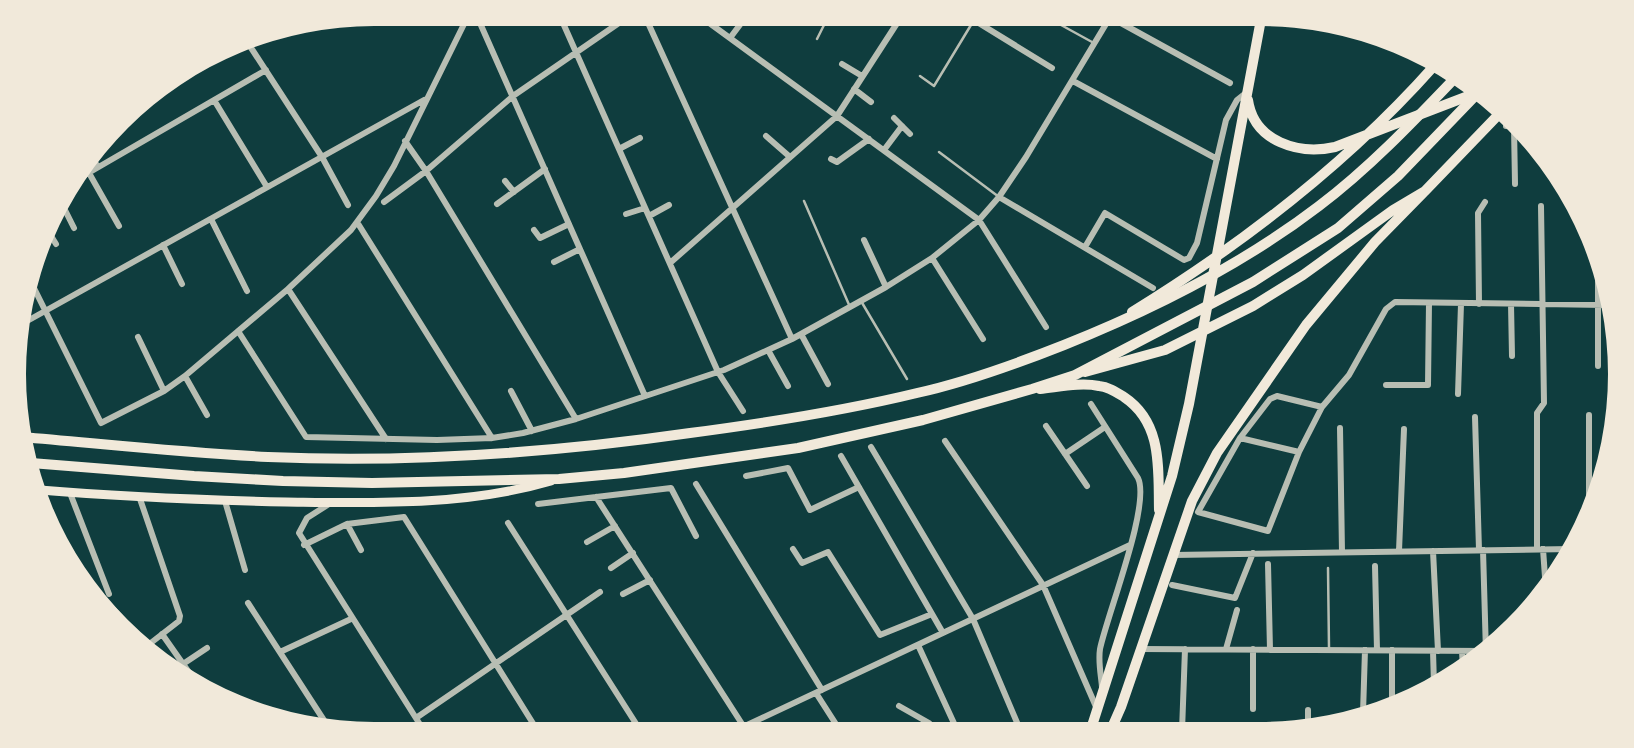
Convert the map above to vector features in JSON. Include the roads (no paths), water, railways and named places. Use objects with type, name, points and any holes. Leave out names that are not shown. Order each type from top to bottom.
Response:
[{"type":"main road","points":[[1093,722],[1159,522],[1183,429],[1260,26]]},
{"type":"main road","points":[[1105,329],[1163,293],[1278,214],[1353,151],[1430,71]]},
{"type":"main road","points":[[32,438],[270,457],[371,459],[579,447],[771,422],[919,393],[1026,360],[1105,329],[1198,284],[1255,250],[1320,205],[1378,155],[1450,83]]},
{"type":"main road","points":[[1247,92],[1252,117],[1264,132],[1296,149],[1314,150],[1335,147],[1470,96]]},
{"type":"main road","points":[[1075,374],[1234,293],[1338,228],[1398,176],[1472,98]]},
{"type":"main road","points":[[1114,722],[1192,501],[1217,453],[1306,325],[1348,273],[1495,118]]},
{"type":"main road","points":[[38,464],[283,481],[372,483],[559,479],[624,473],[809,446],[923,420],[1075,374],[1165,351],[1225,322],[1303,275],[1424,191]]},
{"type":"main road","points":[[1032,389],[1099,385],[1134,404],[1152,429],[1156,443],[1159,522]]},
{"type":"main road","points":[[47,491],[331,503],[483,496],[517,491],[559,479]]},
{"type":"street","points":[[36,293],[101,423],[164,391],[288,289],[357,222],[385,181],[463,26]]},
{"type":"street","points":[[481,26],[645,396]]},
{"type":"street","points":[[564,26],[718,372],[743,411]]},
{"type":"street","points":[[384,202],[426,171],[513,96],[614,26]]},
{"type":"street","points":[[649,26],[792,339]]},
{"type":"street","points":[[714,26],[979,220],[1046,327]]},
{"type":"street","points":[[730,38],[739,26]]},
{"type":"street","points":[[670,263],[837,116],[895,26]]},
{"type":"street","points":[[984,26],[1052,68]]},
{"type":"street","points":[[238,331],[306,437],[492,438],[576,419],[718,372],[792,339],[886,287],[932,258],[979,220],[999,197],[1105,26]]},
{"type":"street","points":[[1129,26],[1230,83]]},
{"type":"street","points":[[252,49],[322,157],[348,205]]},
{"type":"street","points":[[842,64],[862,76]]},
{"type":"street","points":[[92,171],[266,70]]},
{"type":"street","points":[[1073,81],[1217,159]]},
{"type":"street","points":[[854,89],[871,102]]},
{"type":"street","points":[[1085,247],[1105,213],[1184,260],[1189,258],[1196,249],[1230,108],[1247,92]]},
{"type":"street","points":[[31,319],[425,99]]},
{"type":"street","points":[[214,100],[267,187]]},
{"type":"street","points":[[894,118],[910,134]]},
{"type":"street","points":[[884,150],[902,126]]},
{"type":"street","points":[[766,136],[790,157]]},
{"type":"street","points":[[1513,136],[1515,184]]},
{"type":"street","points":[[619,149],[640,138]]},
{"type":"street","points":[[831,159],[837,162],[869,139]]},
{"type":"street","points":[[405,141],[426,171],[576,419]]},
{"type":"street","points":[[497,204],[545,169]]},
{"type":"street","points":[[90,174],[119,226]]},
{"type":"street","points":[[505,181],[514,192]]},
{"type":"street","points":[[999,197],[1153,288]]},
{"type":"street","points":[[1479,304],[1478,213],[1485,202]]},
{"type":"street","points":[[649,216],[669,205]]},
{"type":"street","points":[[1541,206],[1544,403],[1537,412],[1540,549],[1544,575]]},
{"type":"street","points":[[626,214],[645,208]]},
{"type":"street","points":[[66,213],[74,228]]},
{"type":"street","points":[[211,219],[247,292]]},
{"type":"street","points":[[357,222],[492,438]]},
{"type":"street","points":[[534,230],[540,238],[569,224]]},
{"type":"street","points":[[864,240],[886,287]]},
{"type":"street","points":[[163,245],[182,284]]},
{"type":"street","points":[[554,262],[580,249]]},
{"type":"street","points":[[932,258],[983,339]]},
{"type":"street","points":[[288,289],[386,439]]},
{"type":"street","points":[[1597,290],[1598,366]]},
{"type":"street","points":[[1386,385],[1428,385],[1429,303]]},
{"type":"street","points":[[1322,407],[1277,396],[1270,399],[1240,438],[1198,512],[1268,531],[1299,452],[1322,407],[1349,375],[1390,304],[1601,305]]},
{"type":"street","points":[[1458,394],[1461,304]]},
{"type":"street","points":[[1511,304],[1512,356]]},
{"type":"street","points":[[801,334],[828,384]]},
{"type":"street","points":[[138,337],[164,391]]},
{"type":"street","points":[[768,350],[788,386]]},
{"type":"street","points":[[185,376],[207,415]]},
{"type":"street","points":[[511,391],[532,431]]},
{"type":"street","points":[[1091,404],[1141,485],[1142,491],[1130,545],[1100,650],[1102,692]]},
{"type":"street","points":[[1589,415],[1589,486]]},
{"type":"street","points":[[1475,417],[1486,638]]},
{"type":"street","points":[[1046,426],[1087,485]]},
{"type":"street","points":[[1065,454],[1105,427]]},
{"type":"street","points":[[1340,428],[1342,552]]},
{"type":"street","points":[[1399,551],[1404,429]]},
{"type":"street","points":[[1240,438],[1299,452]]},
{"type":"street","points":[[946,441],[1043,585],[1097,710]]},
{"type":"street","points":[[871,447],[973,619],[1017,722]]},
{"type":"street","points":[[841,456],[943,633]]},
{"type":"street","points":[[746,476],[788,468],[810,510],[859,487]]},
{"type":"street","points":[[696,484],[836,722]]},
{"type":"street","points":[[538,504],[671,488],[696,536]]},
{"type":"street","points":[[70,493],[110,594]]},
{"type":"street","points":[[139,496],[180,616],[179,621],[153,642]]},
{"type":"street","points":[[596,497],[737,722]]},
{"type":"street","points":[[225,500],[245,570]]},
{"type":"street","points":[[331,503],[307,518],[299,533],[304,545],[418,722]]},
{"type":"street","points":[[304,545],[346,524],[404,517],[532,722]]},
{"type":"street","points":[[508,523],[635,722]]},
{"type":"street","points":[[346,524],[361,550]]},
{"type":"street","points":[[587,542],[615,526]]},
{"type":"street","points":[[755,722],[1130,545]]},
{"type":"street","points":[[793,549],[802,563],[828,552],[880,635],[932,614]]},
{"type":"street","points":[[1173,555],[1560,549]]},
{"type":"street","points":[[1433,551],[1434,675]]},
{"type":"street","points":[[1172,585],[1233,598],[1237,596],[1253,553]]},
{"type":"street","points":[[611,568],[633,554]]},
{"type":"street","points":[[1268,564],[1270,650]]},
{"type":"street","points":[[1375,566],[1377,650]]},
{"type":"street","points":[[624,594],[650,580]]},
{"type":"street","points":[[416,719],[600,592]]},
{"type":"street","points":[[248,603],[322,718]]},
{"type":"street","points":[[1226,649],[1237,610]]},
{"type":"street","points":[[280,652],[351,619]]},
{"type":"street","points":[[162,634],[183,664],[207,648]]},
{"type":"street","points":[[918,645],[953,722]]},
{"type":"street","points":[[1140,649],[1470,651]]},
{"type":"street","points":[[1182,722],[1185,649]]},
{"type":"street","points":[[1253,649],[1253,709]]},
{"type":"street","points":[[1363,706],[1365,650]]},
{"type":"street","points":[[1392,650],[1392,695]]},
{"type":"street","points":[[1462,651],[1462,657]]},
{"type":"street","points":[[899,706],[927,722]]},
{"type":"street","points":[[1308,710],[1308,718]]},
{"type":"lane","points":[[817,39],[824,26]]},
{"type":"lane","points":[[920,76],[934,86],[970,26]]},
{"type":"lane","points":[[1063,26],[1095,43]]},
{"type":"lane","points":[[939,152],[999,197]]},
{"type":"lane","points":[[804,201],[850,307]]},
{"type":"lane","points":[[861,301],[907,379]]},
{"type":"lane","points":[[1328,568],[1329,650]]}]
